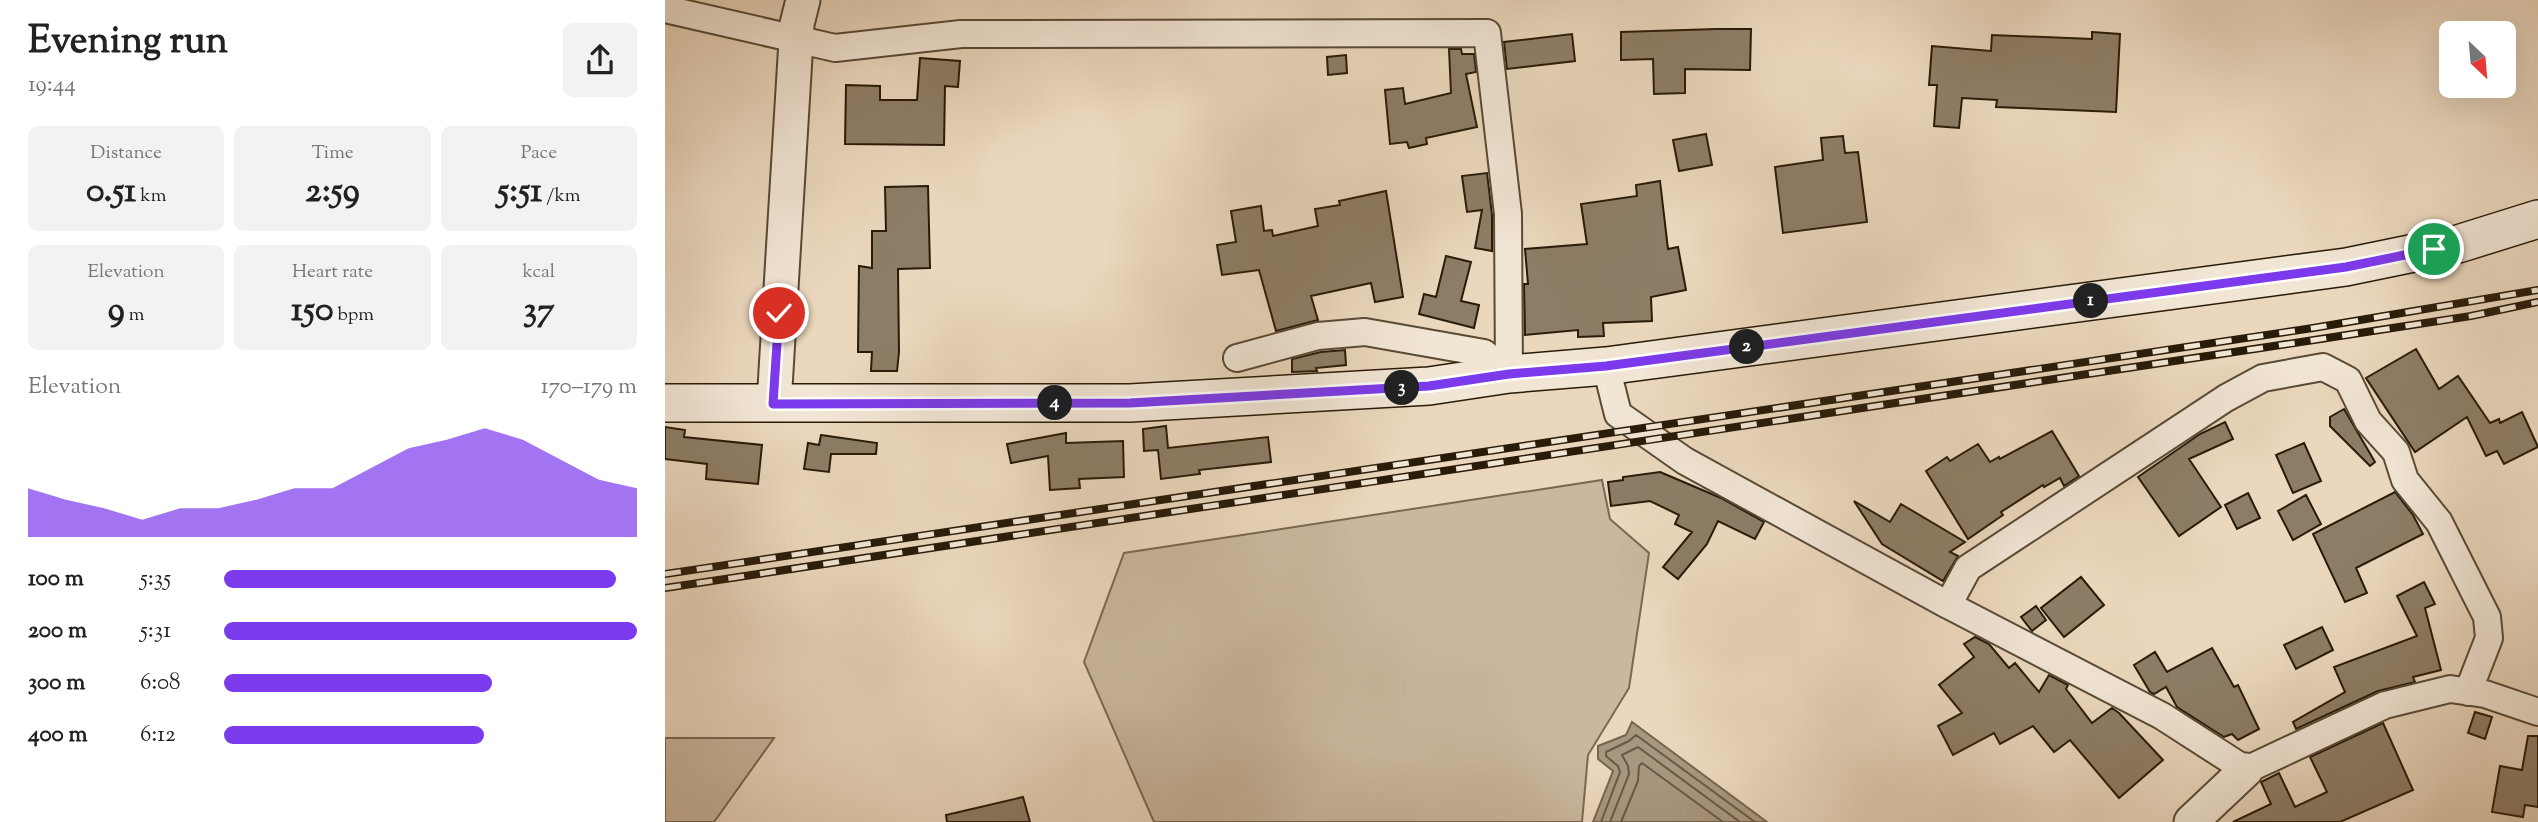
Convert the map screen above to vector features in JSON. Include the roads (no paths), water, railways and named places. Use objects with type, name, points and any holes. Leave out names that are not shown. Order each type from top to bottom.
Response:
[{"type":"main road","points":[[665,403],[1130,403],[1429,386],[1509,374],[1606,366],[2346,267],[2458,244],[2538,219]]},
{"type":"street","points":[[665,9],[799,21],[835,48],[961,34],[1487,33],[1508,214],[1509,374]]},
{"type":"street","points":[[773,404],[799,21]]},
{"type":"street","points":[[1237,358],[1318,336],[1365,332],[1484,353],[1509,374]]},
{"type":"street","points":[[1606,366],[1618,414],[1685,461],[1948,605],[2162,716],[2246,770]]},
{"type":"street","points":[[1948,605],[1968,568],[2226,398],[2263,377],[2323,367],[2348,380],[2368,421],[2396,452],[2405,480],[2439,523],[2487,617],[2489,638],[2468,692]]},
{"type":"street","points":[[2191,822],[2246,770],[2385,705],[2450,689],[2484,694],[2538,712]]},
{"type":"water","points":[[1632,722],[1767,822],[1593,822],[1613,771],[1598,759],[1598,746],[1626,735]]},
{"type":"railway","points":[[665,574],[2313,328],[2538,290]]},
{"type":"railway","points":[[665,588],[2314,340],[2471,316],[2538,302]]}]
